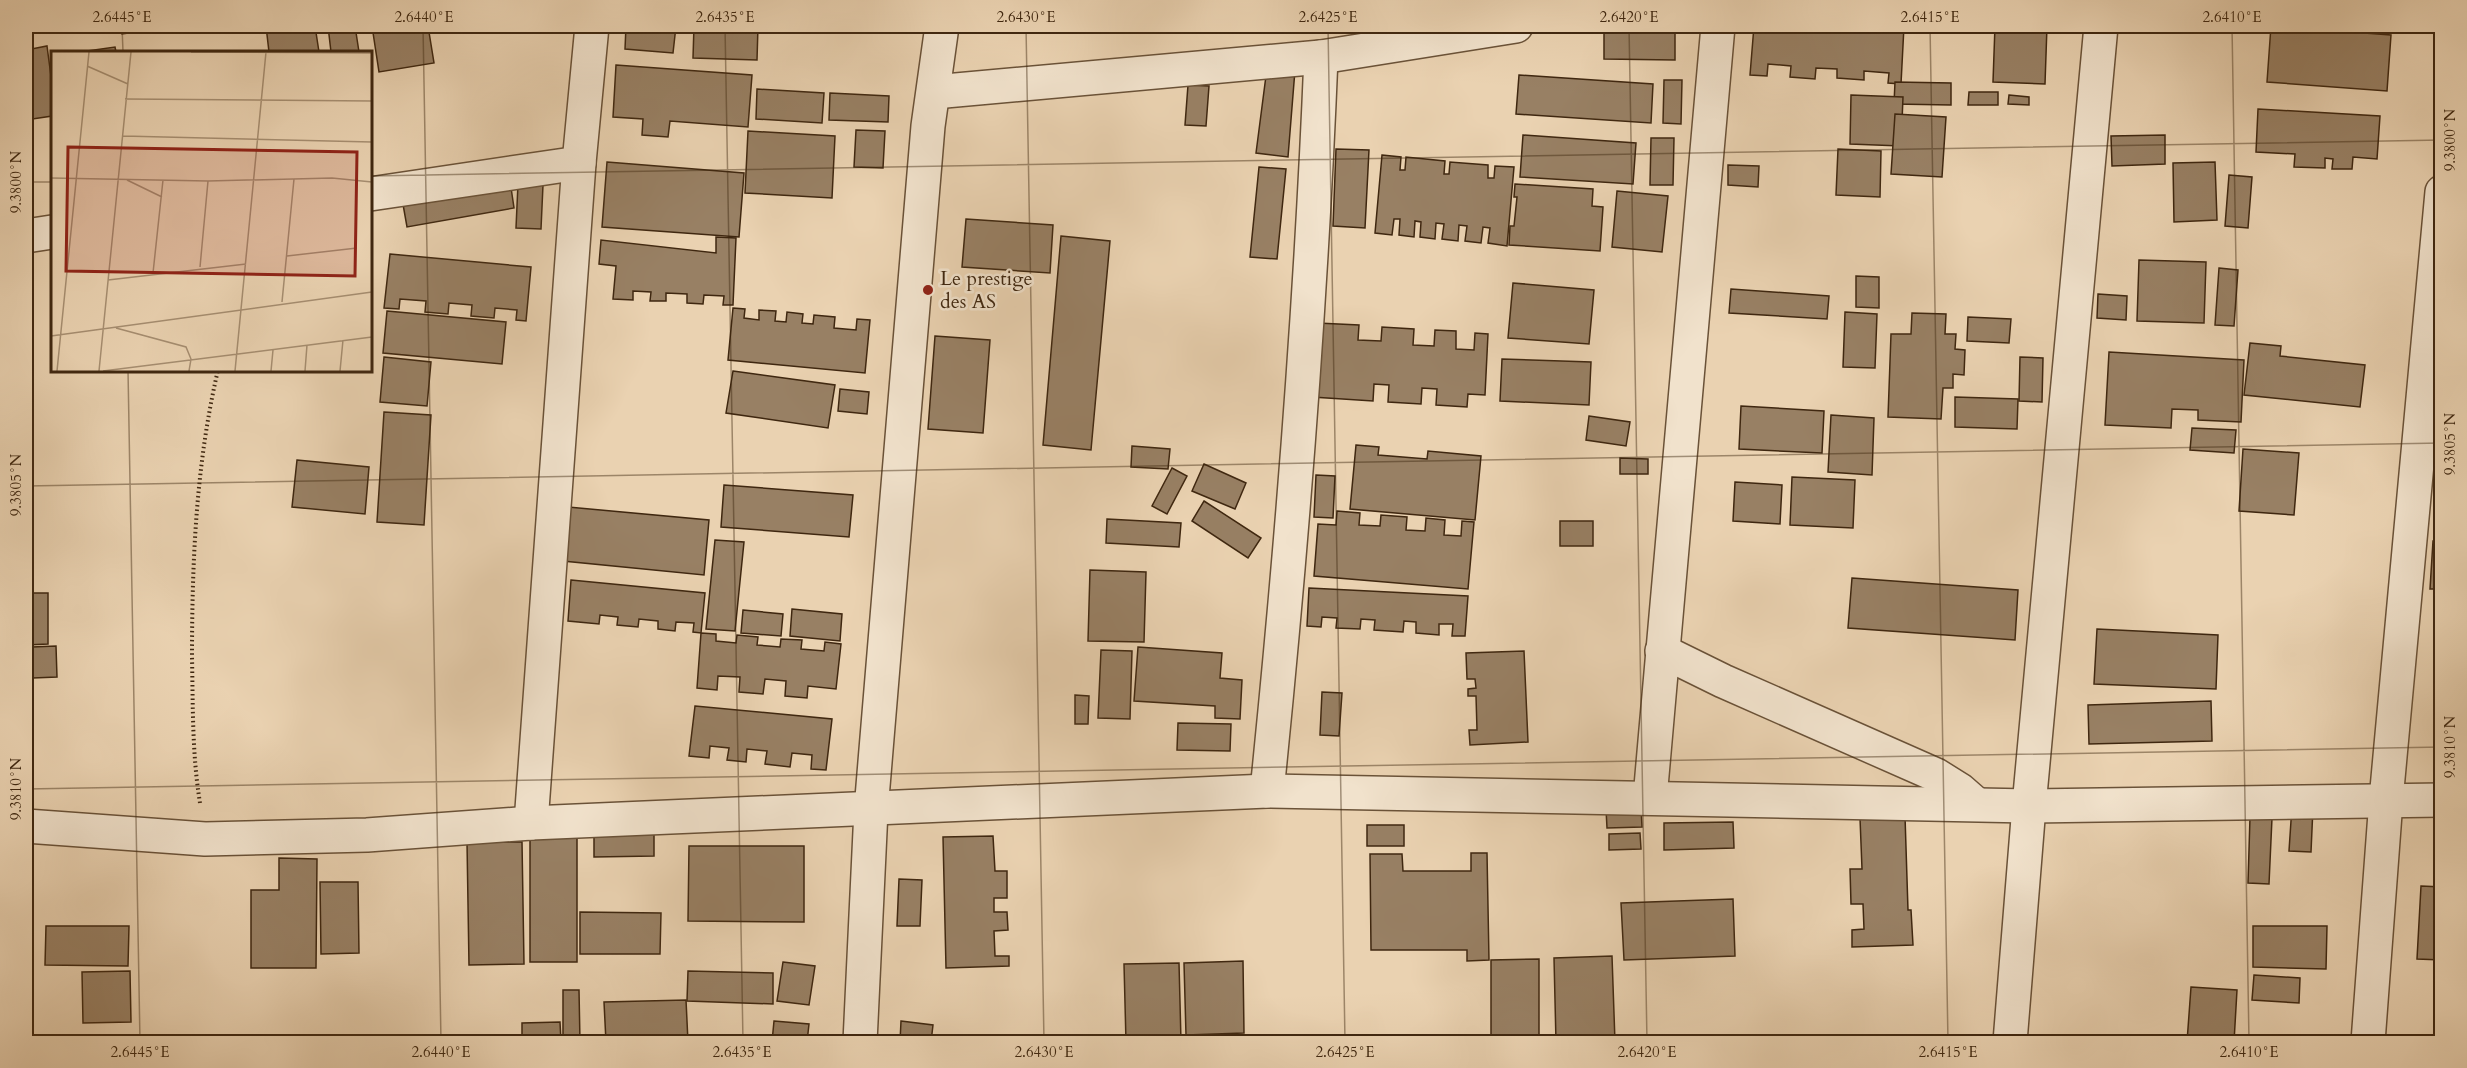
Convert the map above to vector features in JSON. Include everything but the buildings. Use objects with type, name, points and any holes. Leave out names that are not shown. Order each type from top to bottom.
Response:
[{"type":"street","points":[[531,823],[579,163],[592,26]]},
{"type":"street","points":[[860,1042],[871,810],[927,138],[942,26]]},
{"type":"street","points":[[934,92],[1322,57],[1516,26]]},
{"type":"street","points":[[1650,798],[1718,26]]},
{"type":"street","points":[[2010,1042],[2029,806],[2101,26]]},
{"type":"street","points":[[1267,791],[1287,599],[1309,295],[1322,57]]},
{"type":"street","points":[[372,194],[579,163]]},
{"type":"street","points":[[2368,1042],[2386,800],[2442,192]]},
{"type":"street","points":[[26,237],[51,232]]},
{"type":"street","points":[[1662,651],[1723,681],[1935,775],[1960,790],[1976,804]]},
{"type":"street","points":[[26,826],[205,839],[367,835],[531,823],[1267,791],[2029,806],[2442,800]]},
{"type":"path","points":[[205,839],[195,771],[192,713],[193,612],[200,466],[218,372]]},
{"type":"place","name":"Le prestige des AS","points":[[928,290]]}]
